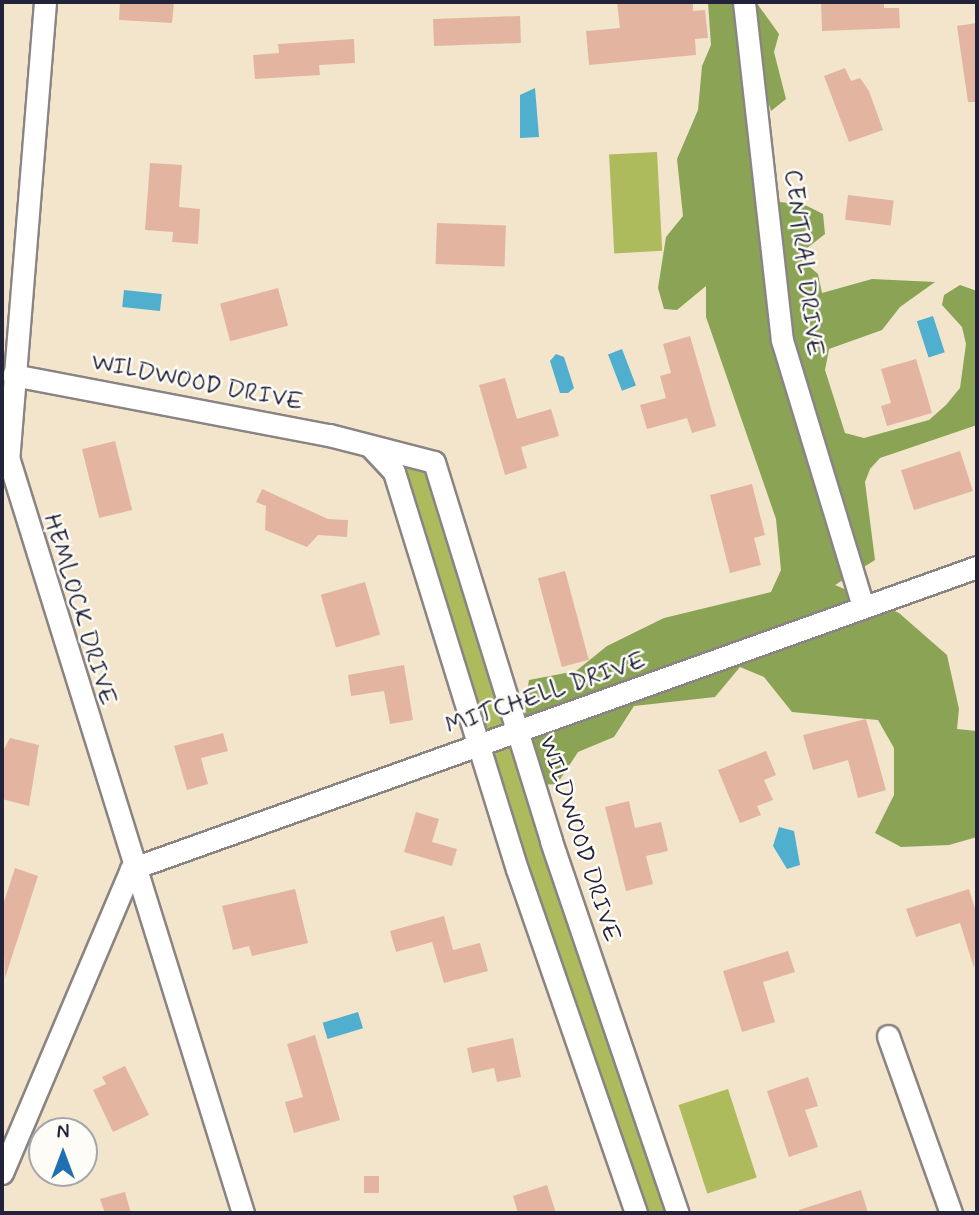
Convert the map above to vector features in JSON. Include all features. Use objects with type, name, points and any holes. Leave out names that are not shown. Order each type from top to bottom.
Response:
[{"type":"street","name":"HEMLOCK DRIVE","points":[[45,2],[13,375],[8,457],[13,491],[131,869],[243,1213]]},
{"type":"street","name":"CENTRAL DRIVE","points":[[744,2],[782,340],[863,606]]},
{"type":"street","name":"WILDWOOD DRIVE","points":[[13,375],[370,446],[434,462],[517,732],[678,1213]]},
{"type":"street","points":[[370,446],[394,472],[480,745],[636,1213]]},
{"type":"street","name":"MITCHELL DRIVE","points":[[131,869],[977,567]]},
{"type":"street","points":[[2,1173],[131,869]]},
{"type":"street","points":[[888,1036],[951,1213]]},
{"type":"green space","points":[[708,2],[756,2],[779,34],[774,52],[786,99],[771,111],[767,98],[759,111],[763,200],[805,205],[823,214],[825,234],[797,256],[818,274],[822,293],[872,279],[935,282],[900,307],[882,330],[829,349],[825,370],[845,433],[864,438],[929,420],[946,405],[960,388],[966,344],[962,327],[942,305],[944,295],[960,285],[977,291],[977,425],[880,458],[870,469],[865,482],[875,560],[835,585],[899,613],[947,655],[959,709],[957,729],[977,731],[977,837],[949,845],[901,847],[875,833],[894,795],[894,748],[878,720],[792,712],[764,677],[740,667],[715,697],[634,706],[614,737],[578,752],[557,784],[540,785],[522,722],[529,680],[576,671],[607,646],[664,618],[771,592],[781,570],[776,519],[706,317],[706,286],[677,310],[664,309],[658,288],[666,237],[683,216],[677,159],[698,110],[702,66],[711,45]]},
{"type":"green space","points":[[657,152],[662,251],[614,253],[609,155]]},
{"type":"green space","points":[[370,446],[434,462],[678,1213],[636,1213],[394,472]]},
{"type":"green space","points":[[728,1089],[757,1177],[707,1194],[679,1105]]},
{"type":"water","points":[[535,88],[539,137],[520,138],[520,95]]},
{"type":"water","points":[[124,290],[162,294],[160,311],[122,307]]},
{"type":"water","points":[[933,316],[945,352],[929,357],[917,321]]},
{"type":"water","points":[[622,349],[636,385],[622,391],[608,354]]},
{"type":"water","points":[[556,354],[564,357],[574,388],[568,393],[560,393],[550,361]]},
{"type":"water","points":[[779,827],[794,831],[800,865],[787,869],[773,846]]},
{"type":"water","points":[[358,1012],[363,1028],[328,1039],[323,1023]]},
{"type":"building","points":[[120,2],[174,2],[172,23],[119,20]]},
{"type":"building","points":[[617,2],[693,3],[693,11],[705,10],[708,38],[695,39],[696,55],[589,65],[586,31],[620,28]]},
{"type":"building","points":[[821,2],[884,2],[884,8],[899,8],[900,28],[822,31]]},
{"type":"building","points":[[520,16],[521,43],[434,46],[433,19]]},
{"type":"building","points":[[977,23],[977,102],[968,102],[957,26]]},
{"type":"building","points":[[354,39],[355,63],[319,65],[320,75],[255,79],[253,55],[279,53],[278,44]]},
{"type":"building","points":[[845,68],[851,81],[860,78],[869,91],[883,130],[849,142],[824,76]]},
{"type":"building","points":[[150,163],[182,165],[179,207],[200,209],[198,244],[172,242],[173,232],[145,230]]},
{"type":"building","points":[[848,195],[894,201],[891,225],[845,220]]},
{"type":"building","points":[[437,223],[506,225],[505,266],[436,264]]},
{"type":"building","points":[[278,288],[288,326],[230,341],[220,304]]},
{"type":"building","points":[[690,336],[716,426],[692,433],[687,418],[647,429],[640,405],[666,398],[660,376],[671,373],[663,344]]},
{"type":"building","points":[[916,359],[932,413],[887,426],[881,406],[891,403],[881,369]]},
{"type":"building","points":[[505,378],[517,419],[551,409],[559,436],[521,447],[527,468],[505,475],[479,385]]},
{"type":"building","points":[[115,441],[132,510],[99,518],[82,449]]},
{"type":"building","points":[[960,451],[973,491],[914,510],[901,470]]},
{"type":"building","points":[[752,484],[765,535],[754,538],[761,565],[730,573],[710,495]]},
{"type":"building","points":[[262,489],[328,519],[348,520],[347,537],[318,535],[307,547],[265,530],[266,506],[256,502]]},
{"type":"building","points":[[565,571],[589,660],[562,667],[538,578]]},
{"type":"building","points":[[365,582],[380,635],[336,648],[321,595]]},
{"type":"building","points":[[404,665],[413,720],[390,724],[384,691],[351,696],[348,675]]},
{"type":"building","points":[[866,719],[886,790],[858,798],[848,760],[813,770],[803,735]]},
{"type":"building","points":[[223,733],[228,751],[201,758],[208,784],[187,790],[174,746]]},
{"type":"building","points":[[10,738],[39,745],[29,806],[2,799],[2,753]]},
{"type":"building","points":[[766,751],[776,775],[764,780],[773,800],[757,806],[761,815],[740,823],[718,770]]},
{"type":"building","points":[[629,801],[635,828],[661,822],[668,851],[646,856],[653,884],[626,891],[605,807]]},
{"type":"building","points":[[416,812],[439,819],[432,842],[457,849],[452,866],[404,852]]},
{"type":"building","points":[[15,868],[38,876],[5,978],[2,908]]},
{"type":"building","points":[[295,889],[308,943],[252,956],[249,946],[233,950],[222,906]]},
{"type":"building","points":[[969,889],[977,915],[974,968],[960,923],[916,937],[906,909]]},
{"type":"building","points":[[444,916],[453,950],[480,943],[488,971],[444,983],[432,942],[396,952],[390,931]]},
{"type":"building","points":[[788,951],[795,972],[763,982],[775,1022],[742,1032],[723,971]]},
{"type":"building","points":[[315,1035],[340,1120],[294,1133],[285,1102],[303,1097],[287,1044]]},
{"type":"building","points":[[513,1038],[521,1077],[497,1082],[494,1068],[472,1073],[467,1048]]},
{"type":"building","points":[[125,1066],[149,1115],[113,1132],[93,1090],[106,1084],[102,1077]]},
{"type":"building","points":[[808,1077],[818,1106],[805,1110],[818,1147],[789,1157],[767,1091]]},
{"type":"building","points":[[364,1176],[379,1176],[379,1193],[364,1193]]},
{"type":"building","points":[[547,1185],[556,1213],[518,1213],[513,1196]]},
{"type":"building","points":[[861,1190],[868,1213],[799,1213],[799,1210]]},
{"type":"building","points":[[125,1192],[131,1213],[105,1213],[100,1199]]}]
